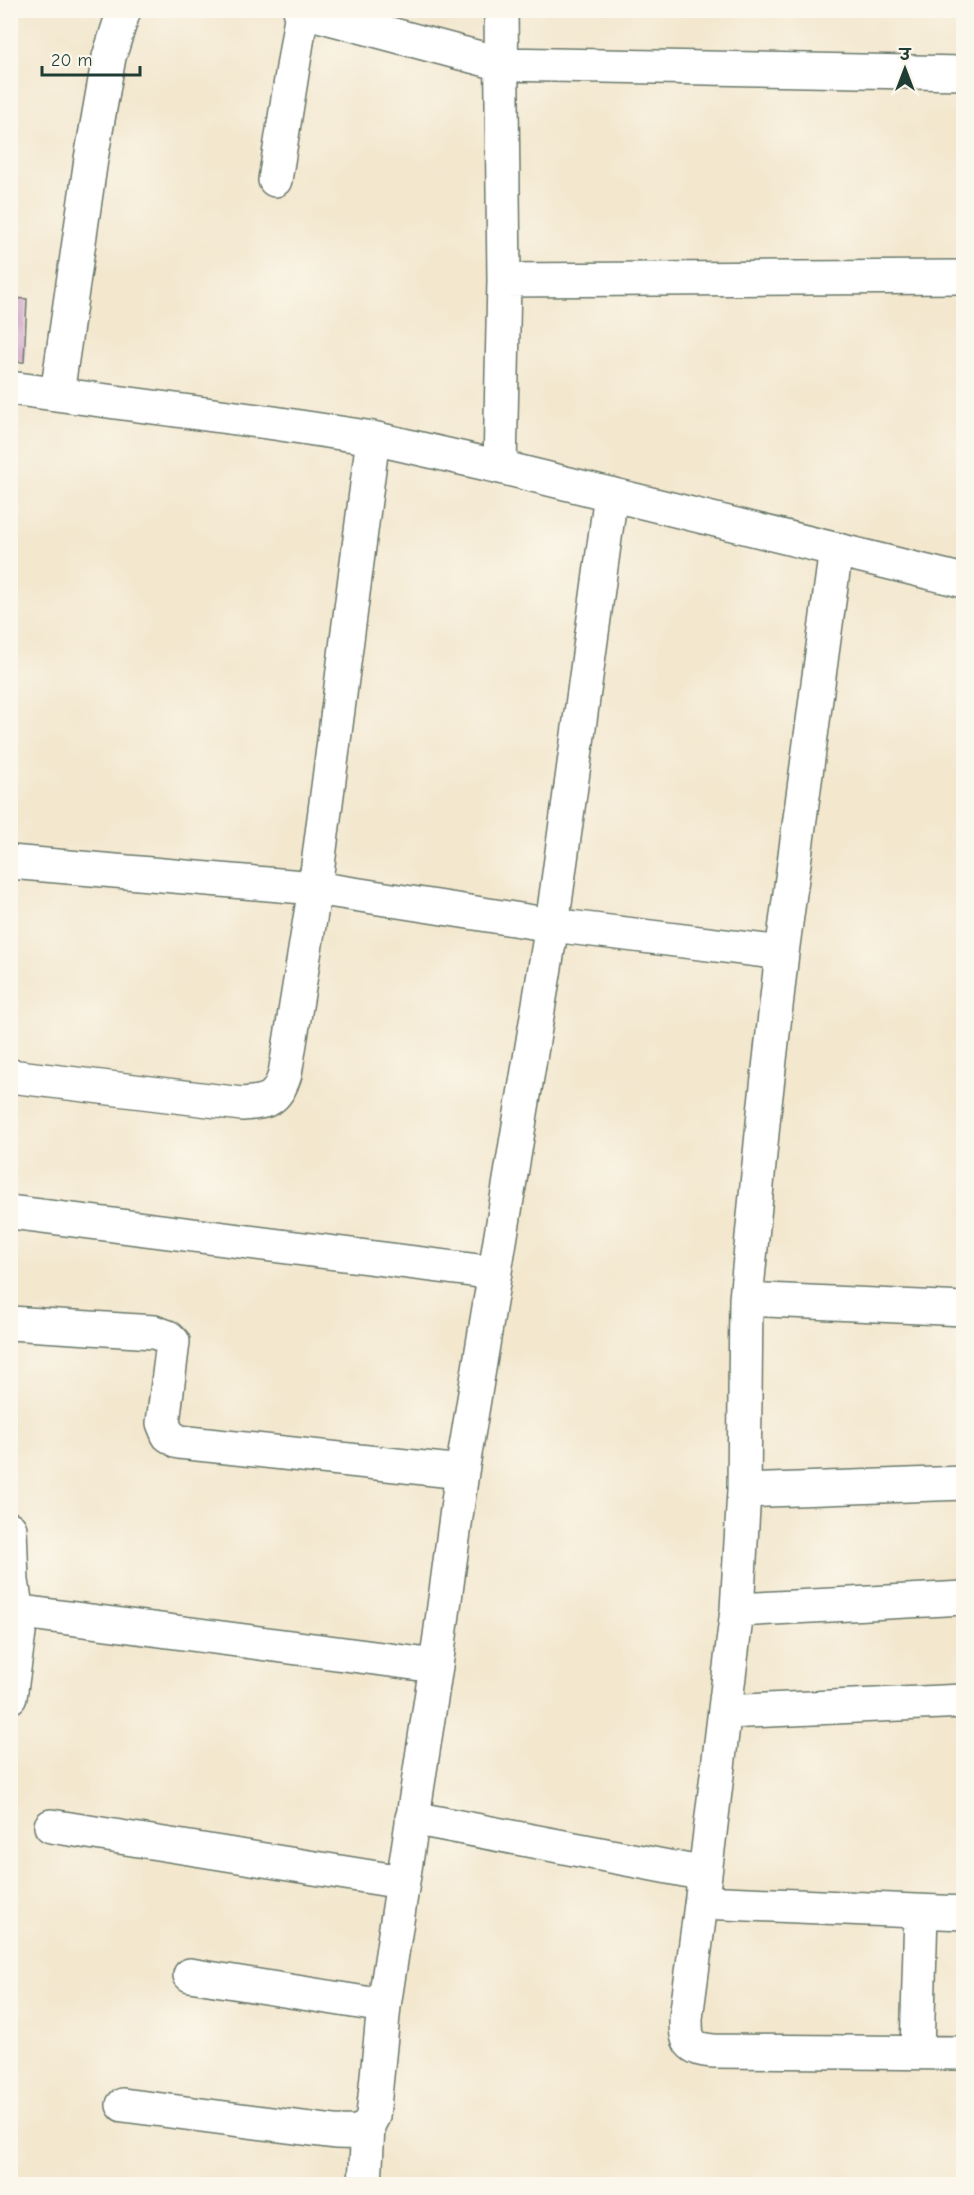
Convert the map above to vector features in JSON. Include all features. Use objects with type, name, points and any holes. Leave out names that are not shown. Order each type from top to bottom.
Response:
[{"type":"street","points":[[57,394],[93,148],[109,57],[124,10]]},
{"type":"street","points":[[500,467],[504,280],[501,10]]},
{"type":"street","points":[[275,180],[301,11],[502,64],[963,73]]},
{"type":"street","points":[[504,280],[963,277]]},
{"type":"street","points":[[10,388],[373,438],[963,581]]},
{"type":"street","points":[[10,1076],[242,1104],[270,1099],[280,1091],[285,1074],[315,888],[373,438]]},
{"type":"street","points":[[365,2184],[368,2127],[374,2116],[384,2006],[402,1882],[436,1666],[462,1472],[552,925],[611,494]]},
{"type":"street","points":[[836,549],[782,952],[746,1299],[744,1491],[737,1610],[686,2018],[686,2034],[690,2044],[699,2050],[963,2053]]},
{"type":"street","points":[[10,862],[315,888],[552,925],[782,952]]},
{"type":"street","points":[[10,1212],[495,1273]]},
{"type":"street","points":[[746,1299],[963,1309]]},
{"type":"street","points":[[10,1323],[154,1332],[168,1337],[173,1342],[163,1423],[168,1435],[179,1442],[462,1472]]},
{"type":"street","points":[[744,1491],[963,1483]]},
{"type":"street","points":[[10,1529],[12,1581],[16,1607],[22,1612],[436,1666]]},
{"type":"street","points":[[737,1610],[963,1598]]},
{"type":"street","points":[[10,1697],[22,1612]]},
{"type":"street","points":[[725,1712],[963,1701]]},
{"type":"street","points":[[412,1818],[704,1888],[921,1912],[963,1913]]},
{"type":"street","points":[[51,1826],[402,1882]]},
{"type":"street","points":[[917,2051],[921,1912]]},
{"type":"street","points":[[190,1975],[384,2006]]},
{"type":"street","points":[[123,2105],[335,2132],[360,2132],[368,2127]]},
{"type":"building","points":[[10,298],[27,299],[24,362],[10,362]]}]
